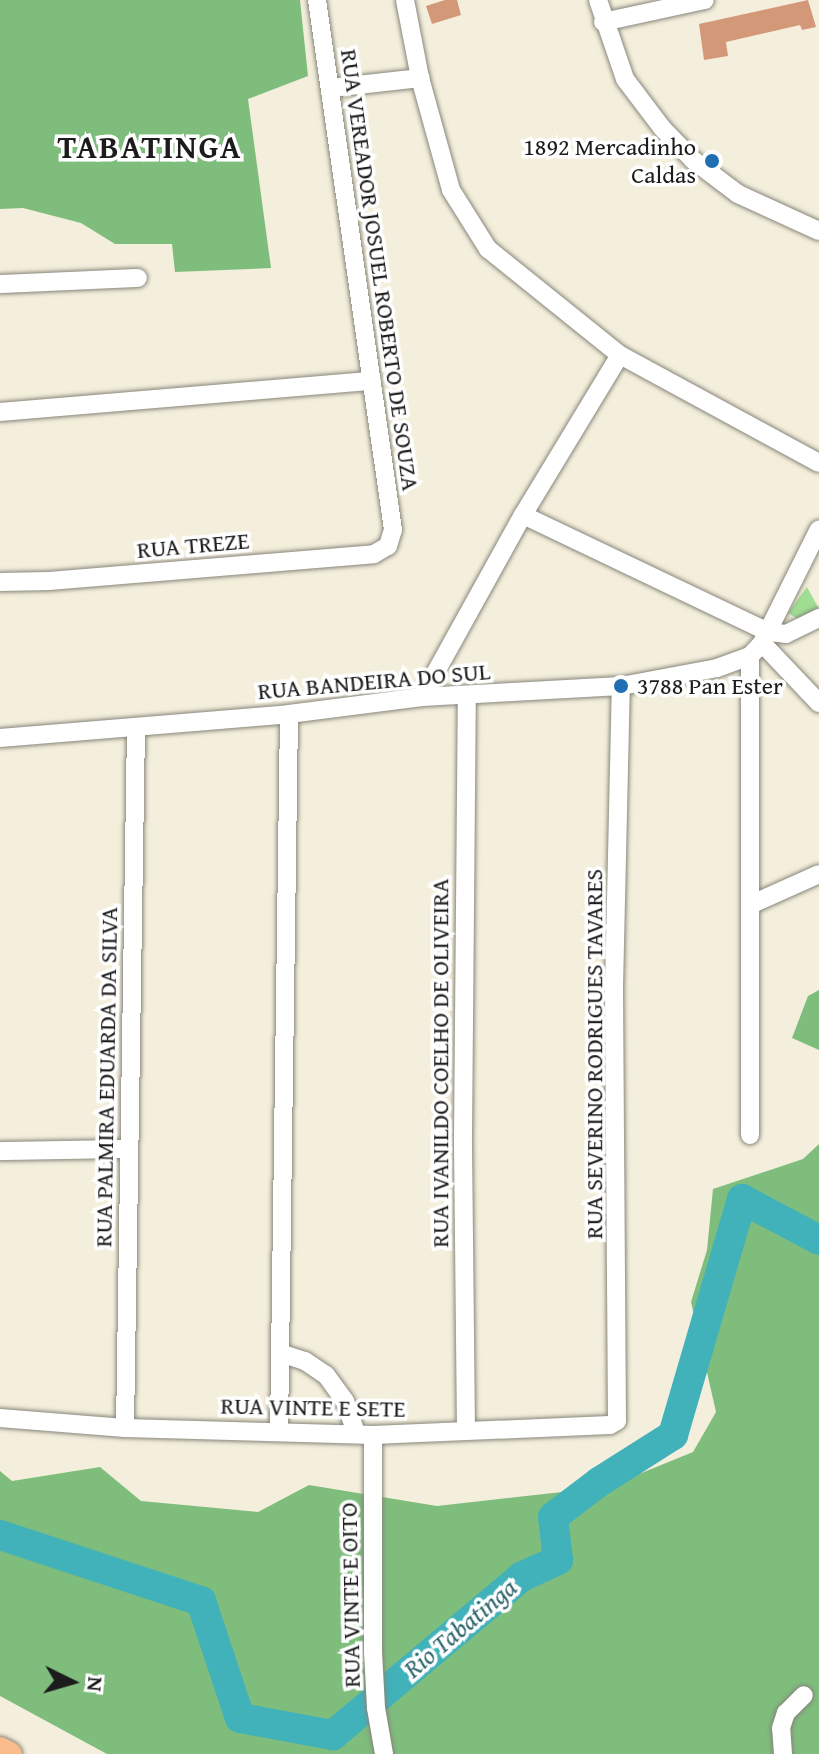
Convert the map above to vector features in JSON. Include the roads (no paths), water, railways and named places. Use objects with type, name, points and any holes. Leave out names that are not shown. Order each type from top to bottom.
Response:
[{"type":"main road","points":[[0,1749],[10,1754]]},
{"type":"street","name":"RUA VEREADOR JOSUEL ROBERTO DE SOUZA","points":[[317,0],[393,530],[388,546]]},
{"type":"street","points":[[405,0],[420,78],[451,190],[488,249],[620,355],[819,463]]},
{"type":"street","points":[[598,0],[625,79],[662,128],[693,160],[738,194],[819,231]]},
{"type":"street","points":[[603,22],[705,0]]},
{"type":"street","points":[[331,88],[420,78]]},
{"type":"street","points":[[0,284],[138,278]]},
{"type":"street","points":[[422,697],[523,515],[620,355]]},
{"type":"street","points":[[0,412],[372,381]]},
{"type":"street","points":[[523,515],[760,644],[819,703]]},
{"type":"street","points":[[750,1135],[752,904],[760,644],[819,529]]},
{"type":"street","name":"RUA TREZE","points":[[0,582],[49,581],[374,554],[388,546]]},
{"type":"street","name":"RUA BANDEIRA DO SUL","points":[[0,738],[289,714],[422,697],[621,686],[717,668],[760,644],[819,618]]},
{"type":"street","name":"RUA SEVERINO RODRIGUES TAVARES","points":[[617,1421],[614,988],[621,686]]},
{"type":"street","name":"RUA IVANILDO COELHO DE OLIVEIRA","points":[[466,1431],[463,1136],[467,696]]},
{"type":"street","points":[[279,1431],[289,714]]},
{"type":"street","name":"RUA PALMIRA EDUARDA DA SILVA","points":[[125,1428],[136,727]]},
{"type":"street","points":[[752,904],[819,874]]},
{"type":"street","points":[[0,1151],[127,1149]]},
{"type":"street","points":[[280,1353],[305,1361],[326,1375],[365,1434]]},
{"type":"street","name":"RUA VINTE E SETE","points":[[4,1420],[125,1428],[365,1434],[610,1425],[617,1421]]},
{"type":"street","name":"RUA VINTE E OITO","points":[[365,1434],[376,1708],[383,1752]]},
{"type":"street","points":[[783,1754],[781,1728],[786,1713],[804,1695]]},
{"type":"waterway","name":"Rio Tabatinga","points":[[0,1535],[201,1601],[240,1718],[333,1735],[521,1577],[558,1560],[553,1517],[599,1482],[673,1435],[742,1199],[819,1240]]},
{"type":"place","name":"1892 Mercadinho Caldas","points":[[712,161]]},
{"type":"place","name":"3788 Pan Ester","points":[[621,686]]},
{"type":"district","name":"TABATINGA","points":[[150,147]]}]
